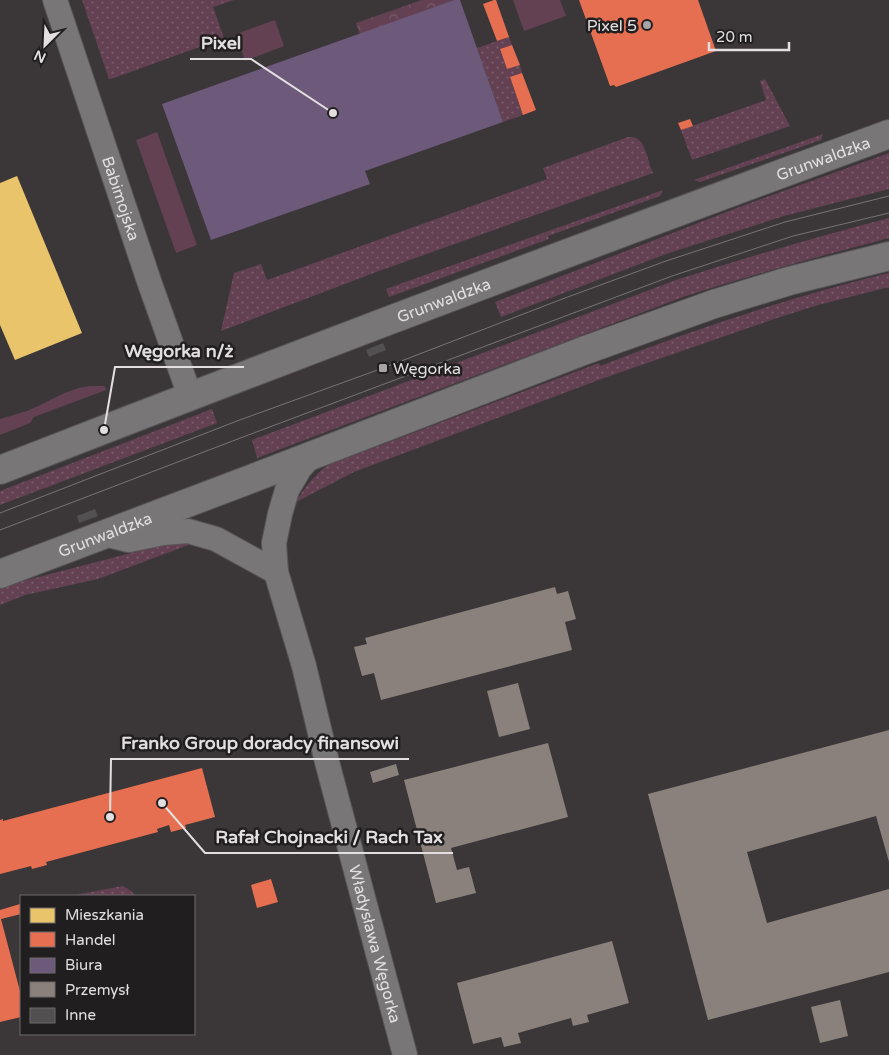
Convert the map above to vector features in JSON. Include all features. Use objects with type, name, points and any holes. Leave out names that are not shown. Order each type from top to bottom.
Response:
[{"type":"street","name":"Babimojska","points":[[55,0],[150,284],[190,396]]},
{"type":"street","name":"Grunwaldzka","points":[[0,470],[507,275],[889,134]]},
{"type":"street","name":"Grunwaldzka","points":[[0,574],[583,351],[714,304],[789,281],[889,256]]},
{"type":"street","name":"Władysława Węgorka","points":[[310,457],[300,468],[287,490],[274,543],[276,572],[304,666],[405,1055]]},
{"type":"street","points":[[104,534],[129,540],[163,533],[188,532],[216,539],[276,572]]},
{"type":"green space","points":[[82,0],[234,0],[213,7],[224,38],[109,79]]},
{"type":"green space","points":[[422,0],[454,0],[360,34],[356,23]]},
{"type":"green space","points":[[513,0],[560,0],[566,16],[524,31]]},
{"type":"green space","points":[[275,20],[284,46],[245,61],[236,34]]},
{"type":"green space","points":[[509,37],[512,45],[500,49],[507,69],[520,65],[522,73],[510,78],[523,115],[503,122],[477,48]]},
{"type":"green space","points":[[765,79],[790,126],[692,160],[681,130],[766,100],[760,81]]},
{"type":"green space","points":[[157,132],[197,245],[176,253],[136,140]]},
{"type":"green space","points":[[823,134],[821,140],[700,182],[694,180]]},
{"type":"green space","points":[[628,137],[636,138],[640,141],[653,173],[379,271],[221,331],[234,273],[261,264],[267,280],[547,179],[543,168]]},
{"type":"green space","points":[[889,153],[889,189],[784,216],[666,254],[501,317],[495,302],[742,206]]},
{"type":"green space","points":[[663,190],[660,196],[548,236],[549,239],[389,297],[386,289]]},
{"type":"green space","points":[[889,218],[889,238],[683,297],[257,458],[252,440],[676,280],[729,263]]},
{"type":"green space","points":[[889,273],[889,287],[818,305],[777,318],[604,378],[354,472],[296,502],[310,482],[328,465],[599,363],[600,366],[671,339],[779,303]]},
{"type":"green space","points":[[90,386],[105,386],[106,390],[34,417],[30,423],[0,435],[0,419],[27,411],[73,390]]},
{"type":"green space","points":[[212,409],[217,423],[0,505],[0,491]]},
{"type":"green space","points":[[191,544],[98,579],[25,595],[0,605],[0,589],[8,585],[154,547]]},
{"type":"green space","points":[[123,886],[135,895],[78,895]]},
{"type":"building: Mieszkania","points":[[17,176],[82,333],[15,360],[0,325],[0,183]]},
{"type":"building: Handel","points":[[496,0],[509,37],[497,41],[483,4]]},
{"type":"building: Handel","name":"Pixel 5","points":[[579,0],[698,0],[716,51],[616,87],[614,85],[610,86]]},
{"type":"building: Handel","points":[[512,45],[520,65],[507,69],[500,49]]},
{"type":"building: Handel","points":[[522,73],[536,110],[523,115],[510,77]]},
{"type":"building: Handel","points":[[690,119],[693,126],[681,130],[678,123]]},
{"type":"building: Handel","points":[[202,768],[215,817],[185,825],[186,828],[171,832],[169,825],[157,829],[158,832],[46,862],[47,865],[32,869],[31,866],[0,874],[0,820],[3,819],[3,821]]},
{"type":"building: Handel","points":[[271,879],[278,902],[257,908],[251,885]]},
{"type":"building: Handel","points":[[20,904],[20,914],[1,919],[20,991],[20,1017],[0,1022],[0,910]]},
{"type":"building: Biura","points":[[454,0],[460,0],[503,122],[365,171],[370,184],[211,240],[162,104]]},
{"type":"building: Przemysł","points":[[555,587],[557,594],[568,591],[576,619],[565,622],[572,650],[381,700],[374,673],[362,676],[354,647],[367,644],[365,638]]},
{"type":"building: Przemysł","points":[[518,683],[530,729],[499,737],[487,691]]},
{"type":"building: Przemysł","points":[[889,730],[889,862],[876,816],[747,852],[767,923],[889,889],[889,972],[708,1020],[648,794]]},
{"type":"building: Przemysł","points":[[548,743],[568,817],[451,848],[457,870],[469,867],[476,893],[436,903],[404,780]]},
{"type":"building: Przemysł","points":[[396,764],[399,775],[373,783],[370,772]]},
{"type":"building: Przemysł","points":[[612,941],[629,1003],[587,1015],[589,1022],[573,1026],[571,1018],[518,1033],[521,1043],[504,1047],[501,1037],[473,1044],[457,983]]},
{"type":"building: Przemysł","points":[[840,1000],[848,1036],[820,1043],[811,1007]]},
{"type":"building: Inne","points":[[383,343],[386,350],[369,357],[366,350]]},
{"type":"building: Inne","points":[[95,509],[98,516],[79,523],[77,516]]},
{"type":"tram line","points":[[0,513],[237,421],[666,261],[785,222],[889,196]]},
{"type":"tram line","points":[[0,530],[672,276],[793,236],[889,213]]},
{"type":"place","name":"Pixel 5","points":[[647,25]]},
{"type":"place","name":"Pixel","points":[[333,113]]},
{"type":"place","name":"Węgorka","points":[[383,368]]},
{"type":"place","name":"Węgorka n/ż","points":[[104,430]]},
{"type":"place","name":"Rafał Chojnacki / Rach Tax","points":[[162,803]]},
{"type":"place","name":"Franko Group doradcy finansowi","points":[[110,817]]}]
